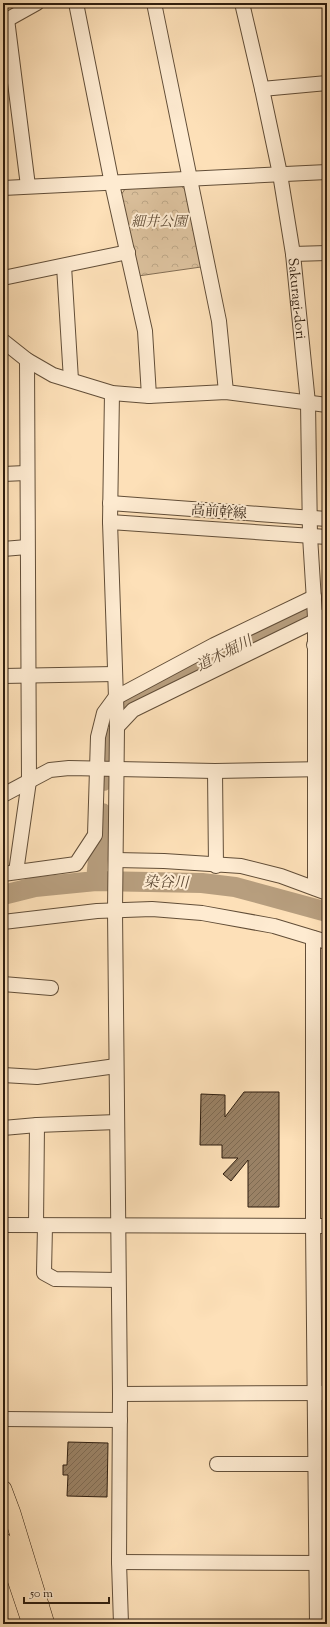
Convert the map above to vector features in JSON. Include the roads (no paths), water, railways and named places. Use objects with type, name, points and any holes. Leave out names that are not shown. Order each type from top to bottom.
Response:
[{"type":"main road","points":[[3,1489],[46,1624]]},
{"type":"main road","points":[[3,1541],[31,1624]]},
{"type":"street","points":[[28,186],[5,20],[37,3]]},
{"type":"street","points":[[76,3],[112,184],[145,331],[149,396]]},
{"type":"street","points":[[154,3],[219,321],[226,392]]},
{"type":"street","name":"Sakuragi-dori","points":[[242,3],[280,174],[294,254],[308,403],[310,536],[314,598],[319,617]]},
{"type":"street","points":[[262,89],[327,83]]},
{"type":"street","points":[[3,188],[112,184],[327,172]]},
{"type":"street","points":[[3,278],[128,252]]},
{"type":"street","points":[[294,254],[327,253]]},
{"type":"street","points":[[64,266],[72,380]]},
{"type":"street","points":[[3,341],[27,360],[53,375],[112,393],[149,396],[226,392],[327,405]]},
{"type":"street","points":[[27,360],[26,473],[29,781],[10,873],[76,864],[95,835],[106,769],[116,727],[110,522],[112,393]]},
{"type":"street","points":[[3,474],[26,473]]},
{"type":"street","name":"高前幹線","points":[[110,503],[327,519]]},
{"type":"street","name":"高前幹線","points":[[110,522],[327,537]]},
{"type":"street","points":[[3,549],[27,547]]},
{"type":"street","points":[[121,1624],[119,1562],[120,1394],[117,1225],[116,863],[106,769],[98,736],[104,714],[115,698],[207,649],[314,598]]},
{"type":"street","points":[[116,727],[133,710],[319,617],[321,890],[280,876],[241,866],[216,866],[164,861],[116,863]]},
{"type":"street","points":[[3,676],[115,674]]},
{"type":"street","points":[[3,794],[50,770],[68,768],[215,771],[321,769]]},
{"type":"street","points":[[215,771],[216,866]]},
{"type":"street","points":[[3,922],[115,908],[152,909],[202,913],[274,926],[327,942]]},
{"type":"street","points":[[313,938],[313,1226],[320,1393],[314,1464],[321,1563],[317,1624]]},
{"type":"street","points":[[3,984],[51,988]]},
{"type":"street","points":[[3,1075],[37,1077],[116,1066]]},
{"type":"street","points":[[3,1128],[37,1125],[117,1122]]},
{"type":"street","points":[[37,1125],[40,1226],[44,1273],[55,1279],[118,1280]]},
{"type":"street","points":[[3,1225],[327,1226]]},
{"type":"street","points":[[120,1394],[320,1393]]},
{"type":"street","points":[[3,1419],[120,1420]]},
{"type":"street","points":[[217,1464],[314,1464]]},
{"type":"street","points":[[119,1562],[321,1563]]},
{"type":"waterway","name":"道木堀川","points":[[122,707],[127,702],[327,601]]},
{"type":"waterway","name":"道木堀川","points":[[103,781],[105,737]]},
{"type":"waterway","name":"道木堀川","points":[[96,881],[102,813]]},
{"type":"waterway","name":"染谷川","points":[[3,895],[35,887],[96,881],[202,883],[235,887],[327,912]]},
{"type":"park label","name":"細井公園","points":[[159,221]]}]
